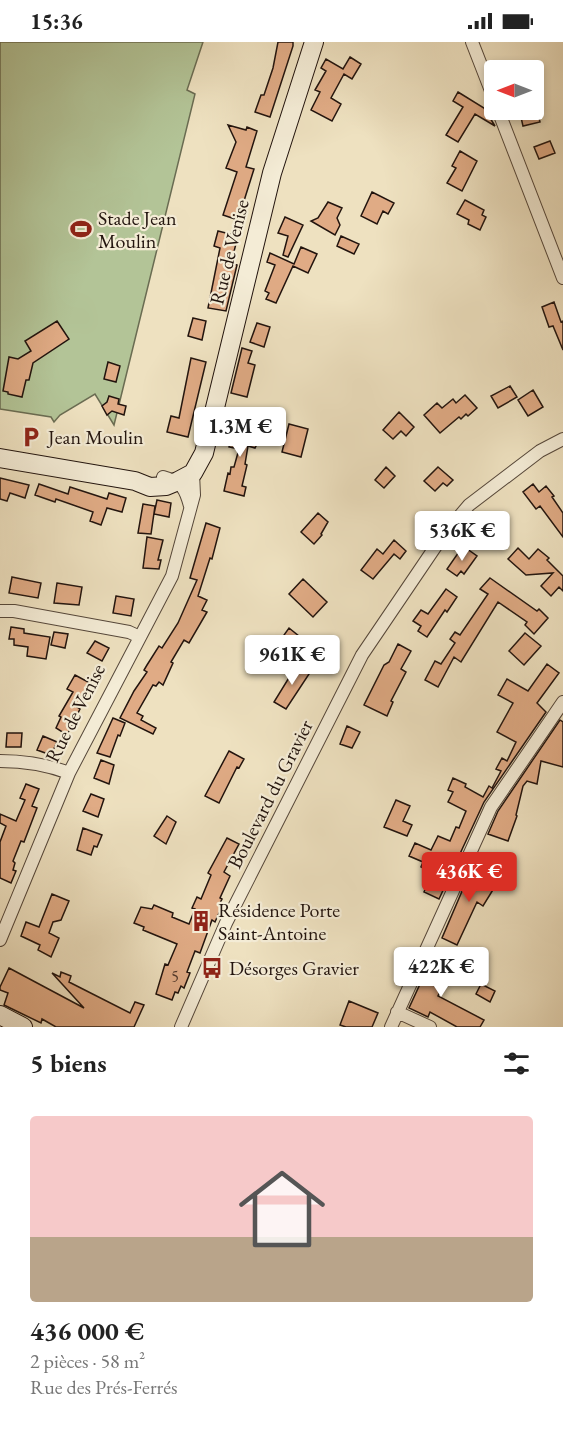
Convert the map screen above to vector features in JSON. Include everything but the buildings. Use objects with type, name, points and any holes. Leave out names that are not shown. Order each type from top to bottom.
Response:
[{"type":"main road","name":"Rue de Venise","points":[[178,477],[204,453],[272,173],[314,42]]},
{"type":"main road","points":[[0,458],[135,481],[178,477],[181,469],[195,453],[210,429]]},
{"type":"main road","points":[[0,1014],[23,1027]]},
{"type":"street","points":[[472,42],[484,72]]},
{"type":"street","points":[[502,120],[563,278]]},
{"type":"street","name":"Boulevard du Gravier","points":[[181,1027],[226,923],[362,655],[442,537],[470,505],[540,452],[563,439]]},
{"type":"street","points":[[178,477],[191,507]]},
{"type":"street","name":"Rue de Venise","points":[[0,940],[69,773],[172,576],[194,495],[178,477]]},
{"type":"street","points":[[0,611],[14,611],[129,632],[140,637]]},
{"type":"street","points":[[391,1027],[491,807],[563,702]]},
{"type":"street","points":[[0,761],[14,761],[69,773]]},
{"type":"street","points":[[397,1012],[430,1027]]},
{"type":"green space","name":"Stade Jean Moulin","points":[[0,42],[203,42],[187,90],[195,94],[114,425],[95,394],[60,415],[54,422],[51,417],[0,409]]},
{"type":"place","name":"Stade Jean Moulin","points":[[81,229]]},
{"type":"place","name":"Jean Moulin","points":[[31,437]]},
{"type":"place","name":"Résidence Porte Saint-Antoine","points":[[201,921]]},
{"type":"place","name":"Désorges Gravier","points":[[212,968]]}]
